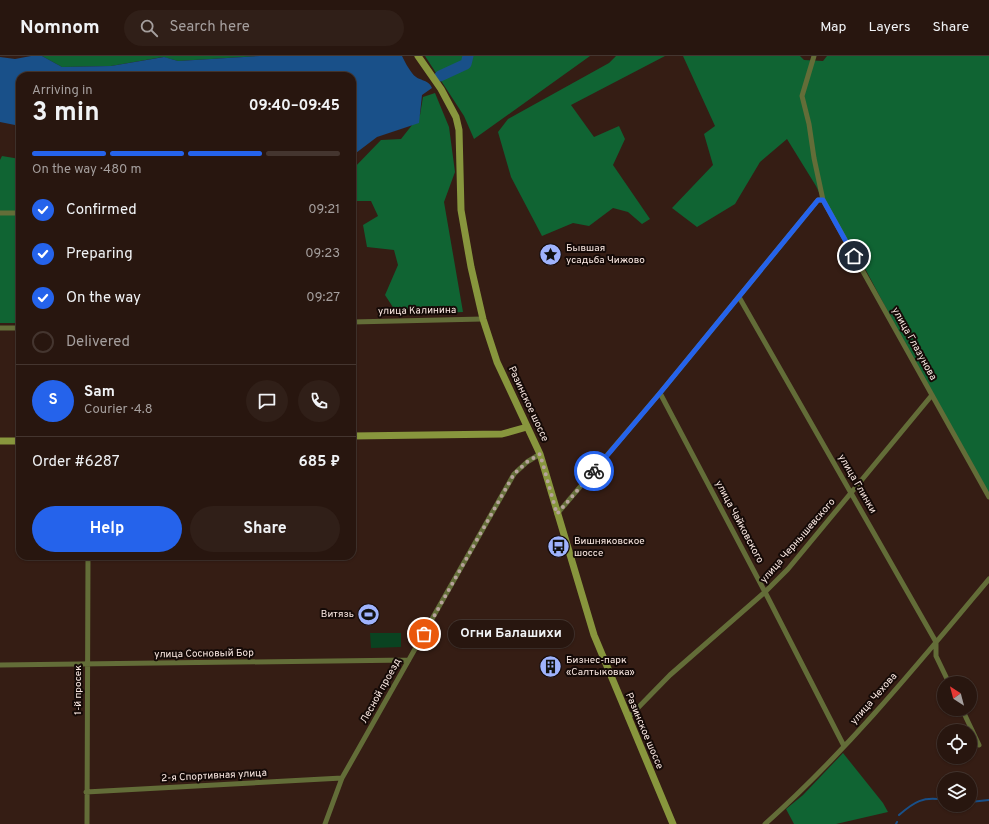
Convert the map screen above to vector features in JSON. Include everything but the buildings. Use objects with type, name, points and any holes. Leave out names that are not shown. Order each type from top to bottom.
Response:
[{"type":"main road","name":"Разинское шоссе","points":[[418,56],[441,89],[456,117],[459,130],[461,210],[471,267],[483,319],[497,362],[540,454],[594,636],[673,824]]},
{"type":"main road","points":[[356,436],[502,434],[527,427]]},
{"type":"main road","points":[[0,441],[16,441]]},
{"type":"street","name":"улица Глазунова","points":[[814,56],[802,96],[809,124],[814,158],[823,200],[989,497]]},
{"type":"street","points":[[557,514],[660,393],[818,200],[823,200]]},
{"type":"street","points":[[0,213],[16,213]]},
{"type":"street","name":"улица Глинки","points":[[739,297],[852,492],[936,642],[936,656],[946,676]]},
{"type":"street","name":"улица Калинина","points":[[356,322],[483,319]]},
{"type":"street","points":[[0,328],[16,328]]},
{"type":"street","name":"улица Чайковского","points":[[660,393],[844,746]]},
{"type":"street","name":"улица Чернышевского","points":[[628,718],[670,675],[765,592],[788,569],[932,395]]},
{"type":"street","name":"Лесной проезд","points":[[325,824],[342,778],[514,474],[527,462],[540,454]]},
{"type":"street","name":"1-й просек","points":[[87,824],[88,560]]},
{"type":"street","name":"улица Чехова","points":[[765,824],[803,789],[844,746],[989,580]]},
{"type":"street","name":"улица Сосновый Бор","points":[[0,665],[409,660]]},
{"type":"street","points":[[965,716],[979,745]]},
{"type":"street","name":"2-я Спортивная улица","points":[[86,792],[342,778]]},
{"type":"green space","points":[[42,56],[260,56],[178,61],[163,57],[111,66],[62,67]]},
{"type":"green space","points":[[425,56],[590,56],[474,139],[464,116]]},
{"type":"green space","points":[[616,56],[665,56],[571,105],[594,137],[619,126],[625,139],[613,165],[650,219],[642,224],[628,212],[613,208],[589,226],[573,223],[542,236],[511,177],[498,132],[508,119],[609,63]]},
{"type":"green space","points":[[683,56],[800,56],[804,60],[823,61],[827,56],[989,56],[989,496],[932,395],[860,259],[832,220],[816,186],[787,139],[760,162],[735,204],[697,227],[672,208],[713,165],[704,134],[715,126]]},
{"type":"green space","points":[[435,93],[449,127],[455,172],[444,202],[463,312],[398,315],[385,295],[398,265],[394,250],[367,247],[363,225],[378,216],[371,201],[356,201],[356,166],[381,140],[401,139],[420,115],[423,97]]},
{"type":"green space","points":[[2,156],[16,158],[16,323],[0,323],[0,160]]},
{"type":"green space","points":[[370,633],[401,633],[401,647],[371,648]]},
{"type":"green space","points":[[843,753],[883,803],[888,812],[836,824],[794,824],[786,809],[803,795]]},
{"type":"water","points":[[31,56],[42,56],[62,67],[111,66],[164,57],[178,61],[260,56],[402,56],[414,76],[428,83],[432,88],[422,95],[419,123],[377,137],[356,153],[356,72],[16,72],[16,125],[0,122],[0,57],[15,59]]},
{"type":"waterway","points":[[440,76],[466,64],[468,56]]},
{"type":"waterway","points":[[899,815],[914,803],[924,800],[937,799]]},
{"type":"waterway","points":[[977,801],[989,800]]},
{"type":"way so far","points":[[424,634],[514,474],[527,462],[540,454],[557,514],[594,471]]},
{"type":"place","name":"Бывшая усадьба Чижово","points":[[551,254]]},
{"type":"place","name":"Вишняковское шоссе","points":[[558,547]]},
{"type":"place","name":"Витязь","points":[[369,614]]},
{"type":"place","name":"Огни Балашихи","points":[[424,634]]},
{"type":"place","name":"Бизнес-парк «Салтыковка»","points":[[551,666]]},
{"type":"route","points":[[594,471],[818,200],[823,200],[854,256]]}]
